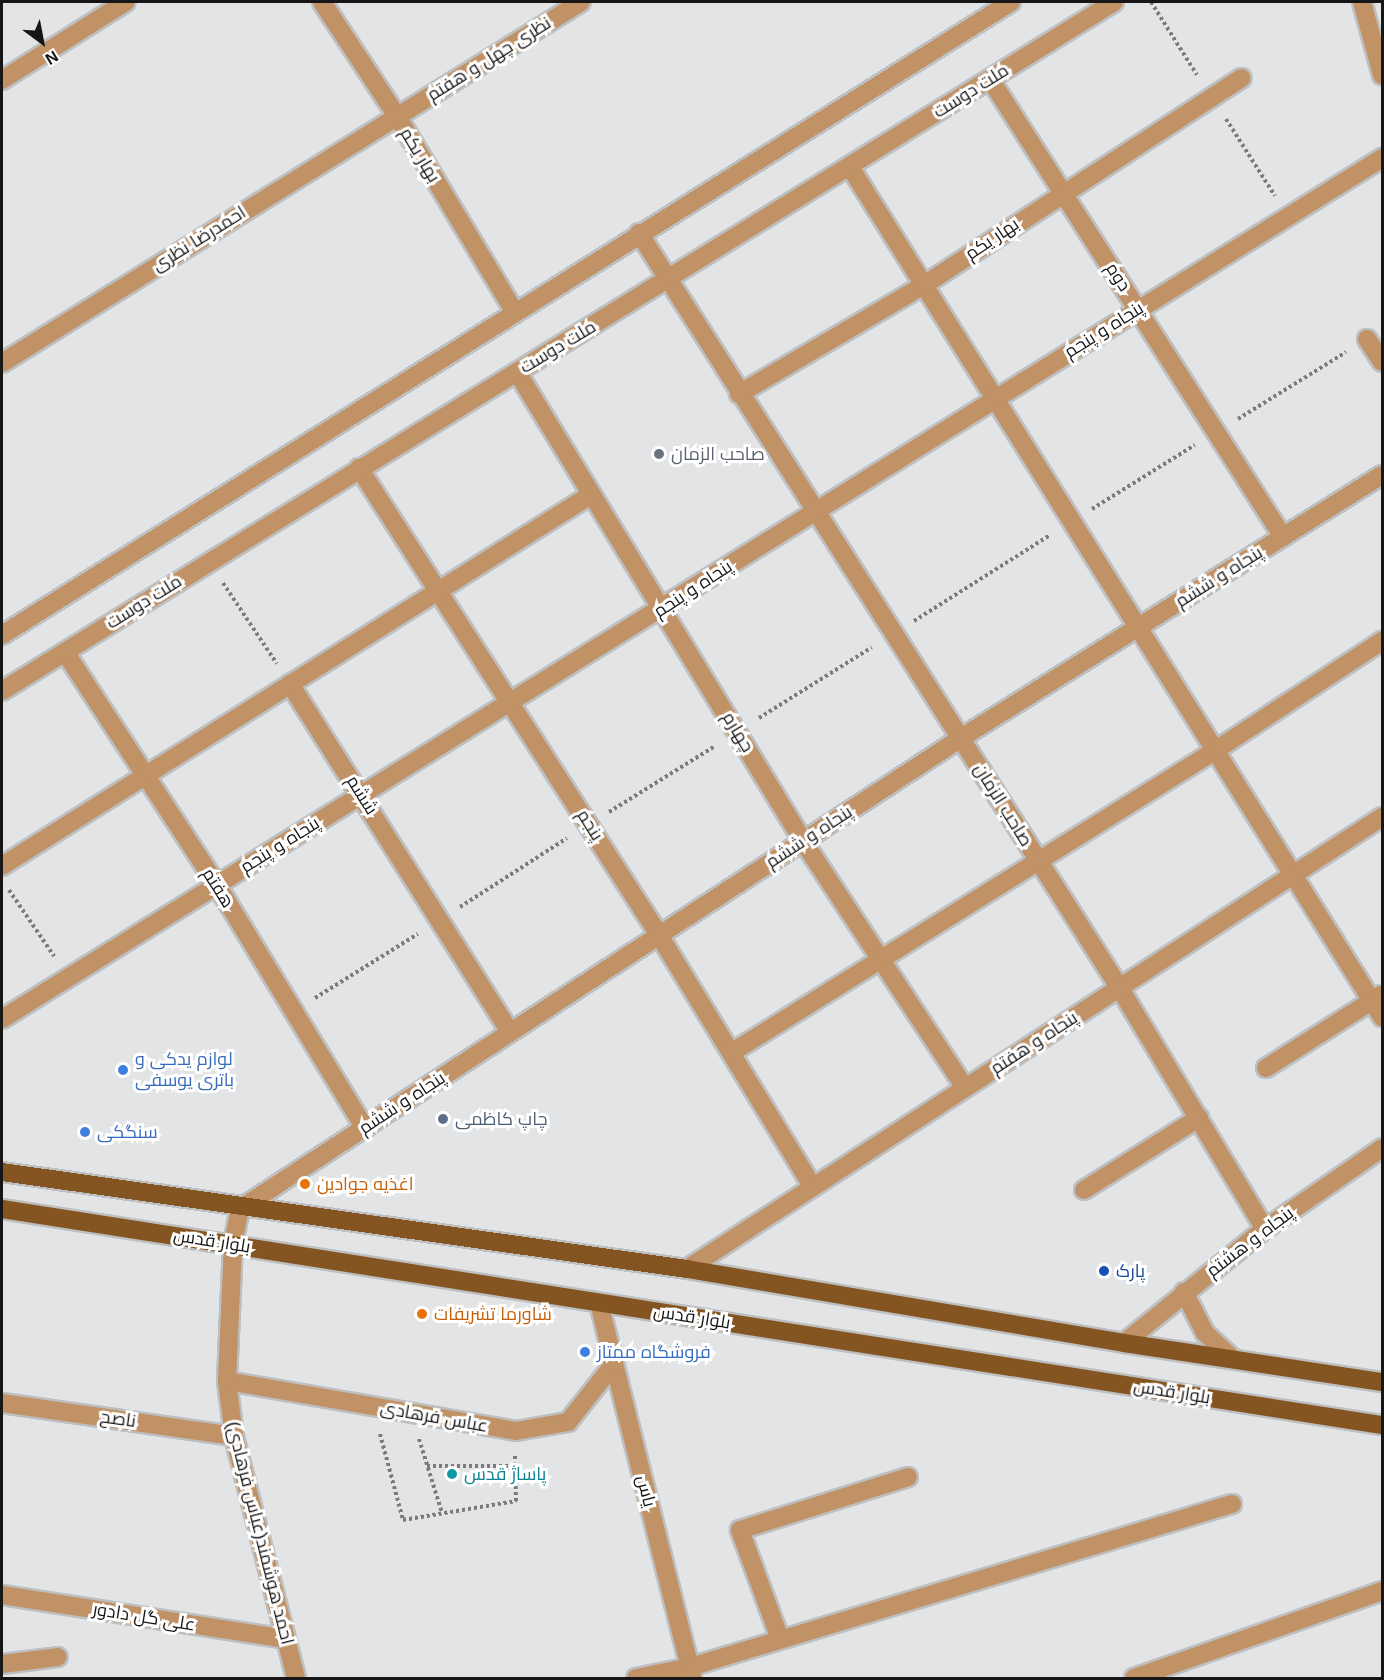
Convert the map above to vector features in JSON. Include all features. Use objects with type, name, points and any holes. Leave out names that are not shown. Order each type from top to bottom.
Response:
[{"type":"main road","name":"بلوار قدس","points":[[2,1172],[240,1209],[687,1269],[1124,1343],[1383,1382]]},
{"type":"main road","name":"بلوار قدس","points":[[2,1209],[1383,1425]]},
{"type":"street","points":[[2,80],[126,2]]},
{"type":"street","name":"بهار یکم","points":[[322,2],[397,116],[514,311]]},
{"type":"street","name":"نظری چهل و هفتم","points":[[397,116],[581,2]]},
{"type":"street","points":[[2,635],[514,311],[1011,2]]},
{"type":"street","name":"ملت دوست","points":[[2,691],[1114,2]]},
{"type":"street","points":[[1362,2],[1383,75]]},
{"type":"street","name":"بهار یکم","points":[[740,394],[924,285],[1063,192],[1241,78]]},
{"type":"street","name":"دوم","points":[[990,79],[1283,537]]},
{"type":"street","name":"احمدرضا نظری","points":[[2,363],[397,116]]},
{"type":"street","name":"پنجاه و پنجم","points":[[2,1018],[511,701],[665,608],[813,511],[1383,158]]},
{"type":"street","points":[[850,167],[1294,874],[1377,997],[1383,1017]]},
{"type":"street","name":"صاحب الزمان","points":[[639,233],[813,511],[1119,987],[1265,1229]]},
{"type":"street","points":[[1367,339],[1383,362]]},
{"type":"street","name":"چهارم","points":[[517,372],[665,608],[803,841],[965,1088]]},
{"type":"street","name":"پنجم","points":[[359,468],[440,590],[589,824],[813,1187]]},
{"type":"street","name":"پنجاه و ششم","points":[[240,1209],[961,738],[1383,475]]},
{"type":"street","points":[[2,866],[592,494]]},
{"type":"street","points":[[731,1053],[1216,750],[1383,641]]},
{"type":"street","name":"هفتم","points":[[65,652],[217,885],[365,1128]]},
{"type":"street","name":"ششم","points":[[290,684],[510,1032]]},
{"type":"street","name":"پنجاه و هفتم","points":[[687,1269],[1383,817]]},
{"type":"street","points":[[1266,1068],[1377,997]]},
{"type":"street","points":[[1084,1190],[1198,1118]]},
{"type":"street","name":"پنجاه و هشتم","points":[[1124,1343],[1265,1229],[1383,1148]]},
{"type":"street","name":"احمد هوشمند(عباس فرهادی)","points":[[240,1209],[233,1244],[227,1381],[234,1436],[296,1678]]},
{"type":"street","points":[[1185,1292],[1206,1333],[1233,1359]]},
{"type":"street","name":"یاس","points":[[599,1303],[691,1673]]},
{"type":"street","name":"عباس فرهادی","points":[[227,1381],[516,1431],[568,1422],[614,1364]]},
{"type":"street","name":"ناصح","points":[[2,1403],[234,1436]]},
{"type":"street","points":[[780,1639],[740,1530],[908,1477]]},
{"type":"street","points":[[636,1678],[691,1673],[780,1639],[1233,1504]]},
{"type":"street","points":[[1134,1678],[1383,1591]]},
{"type":"street","name":"علی گل دادور","points":[[2,1595],[286,1639]]},
{"type":"street","points":[[2,1664],[58,1657]]},
{"type":"path","points":[[294,1011],[1072,521],[1367,339]]},
{"type":"path","points":[[208,562],[290,684]]},
{"type":"path","points":[[2,879],[68,976]]},
{"type":"path","points":[[373,1407],[403,1520],[516,1501],[516,1431]]},
{"type":"path","points":[[411,1413],[442,1513]]},
{"type":"path","points":[[427,1466],[515,1466]]},
{"type":"place","name":"صاحب الزمان","points":[[659,454]]},
{"type":"place","name":"لوازم یدکی و باتری یوسفی","points":[[123,1070]]},
{"type":"place","name":"چاپ كاظمى","points":[[443,1119]]},
{"type":"place","name":"سنگکی","points":[[85,1132]]},
{"type":"place","name":"اغذیه جوادین","points":[[305,1184]]},
{"type":"place","name":"پارک","points":[[1104,1271]]},
{"type":"place","name":"شاورما تشریفات","points":[[422,1314]]},
{"type":"place","name":"فروشگاه ممتاز","points":[[585,1352]]},
{"type":"place","name":"پاساژ قدس","points":[[452,1474]]}]
